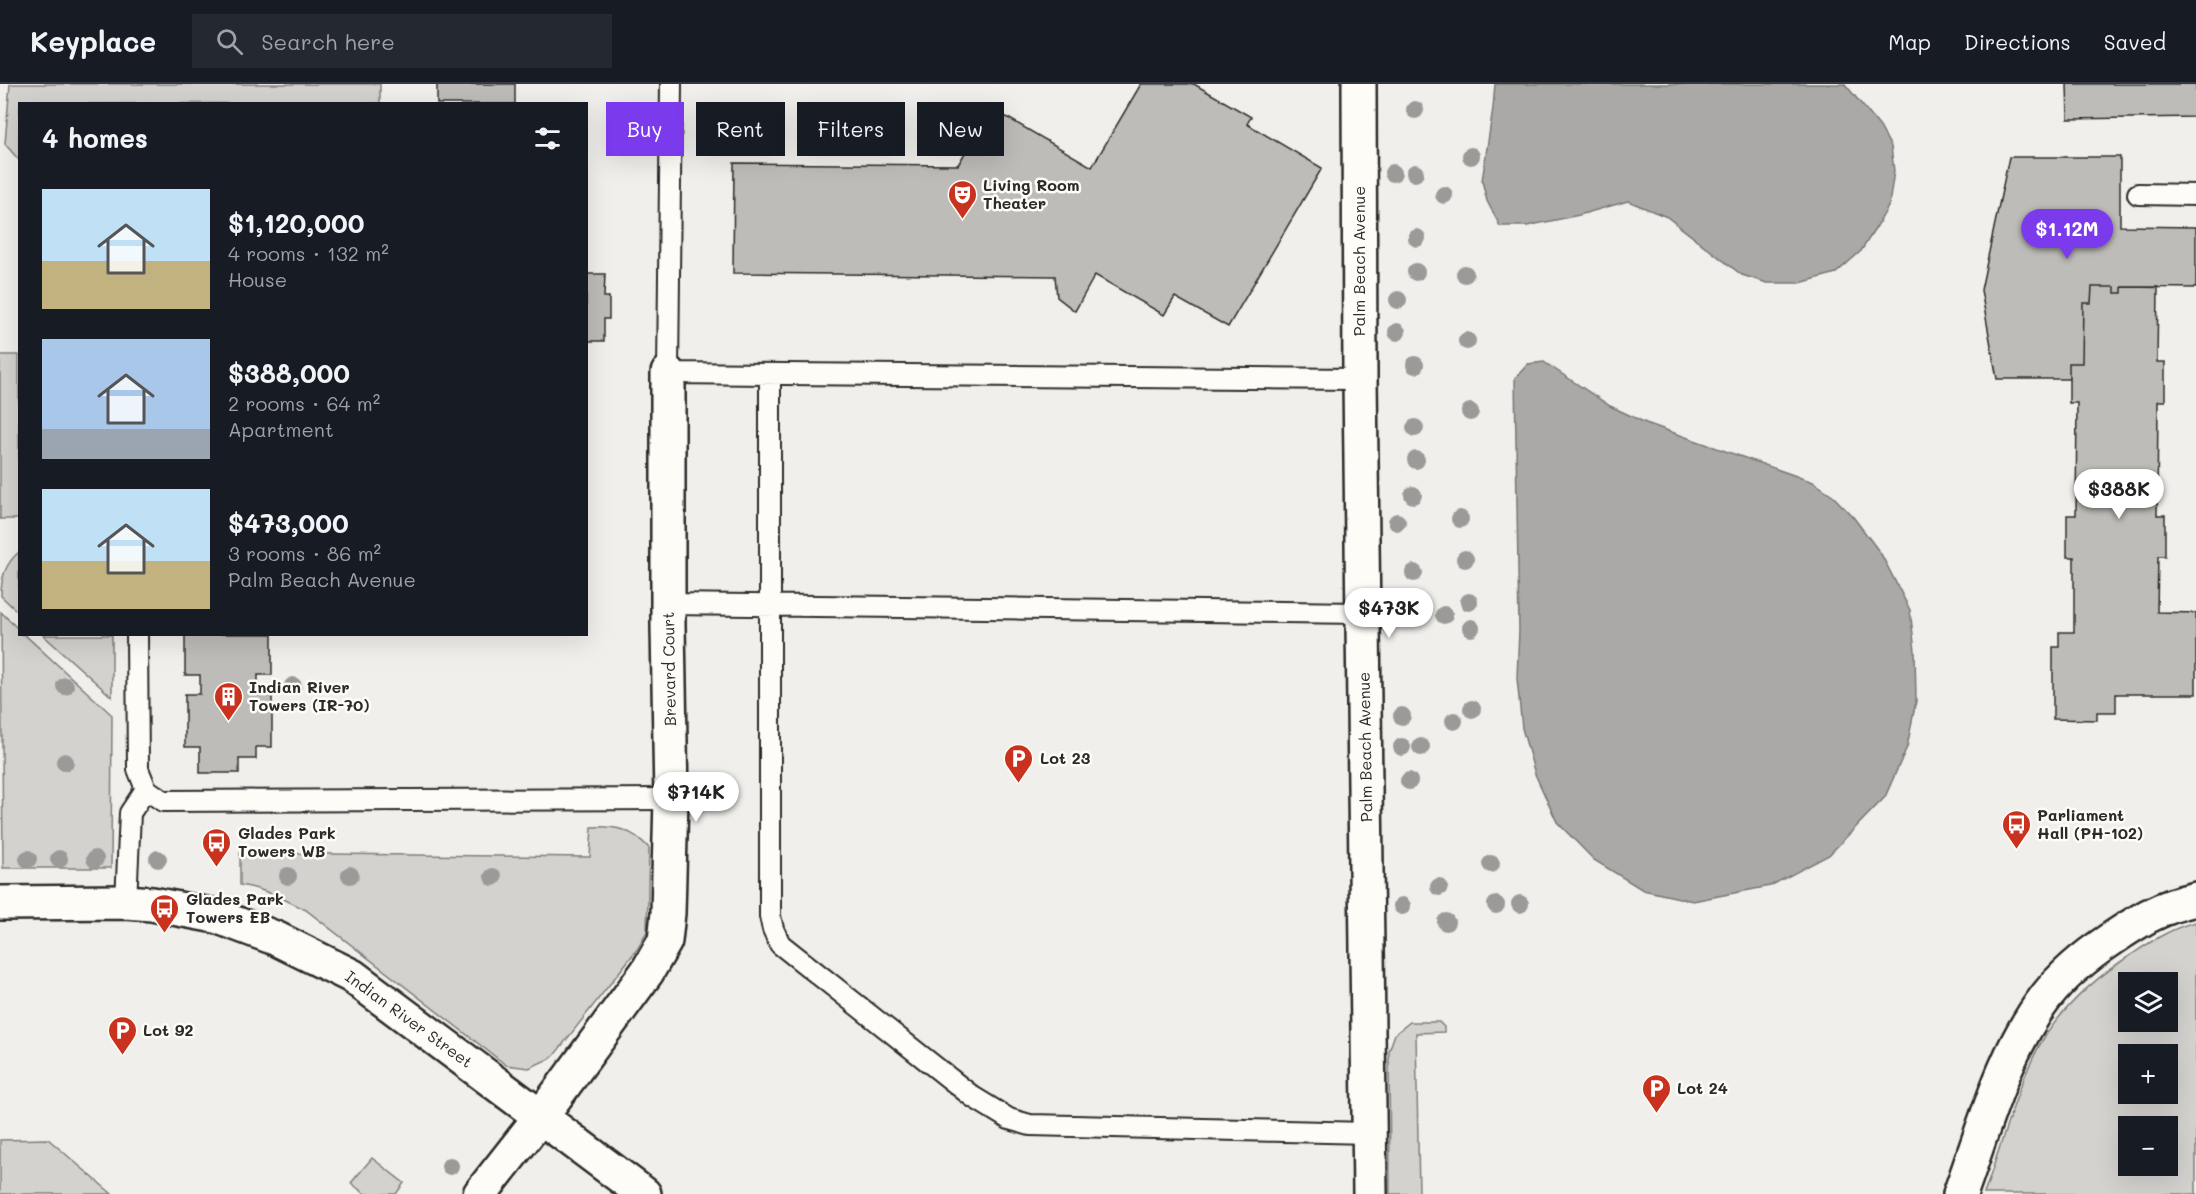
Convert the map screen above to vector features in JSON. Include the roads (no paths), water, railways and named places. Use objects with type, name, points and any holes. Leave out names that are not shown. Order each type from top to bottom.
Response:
[{"type":"street","name":"Palm Beach Avenue","points":[[1359,84],[1360,379],[1370,1194]]},
{"type":"street","name":"Brevard Court","points":[[480,1194],[542,1116],[647,972],[665,941],[668,913],[671,799],[668,373]]},
{"type":"street","points":[[1960,1194],[2009,1061],[2045,998],[2091,953],[2145,916],[2196,899]]},
{"type":"street","name":"Indian River Street","points":[[0,903],[126,902],[187,910],[243,924],[352,976],[644,1194]]},
{"type":"lane","name":"Brevard Court","points":[[668,373],[671,84]]},
{"type":"lane","points":[[2138,194],[2196,195]]},
{"type":"lane","points":[[668,373],[1360,379]]},
{"type":"lane","points":[[770,374],[770,916],[780,944],[973,1097],[1009,1119],[1030,1125],[1370,1133]]},
{"type":"lane","points":[[668,604],[1363,613]]},
{"type":"lane","points":[[137,636],[138,769],[146,789],[163,801],[671,799]]},
{"type":"lane","points":[[126,902],[130,813],[146,789]]},
{"type":"place","name":"Living Room Theater","points":[[962,220]]},
{"type":"place","name":"Indian River Towers (IR-70)","points":[[228,722]]},
{"type":"place","name":"Lot 23","points":[[1019,784]]},
{"type":"place","name":"Parliament Hall (PH-102)","points":[[2016,850]]},
{"type":"place","name":"Glades Park Towers WB","points":[[217,868]]},
{"type":"place","name":"Glades Park Towers EB","points":[[165,934]]},
{"type":"place","name":"Lot 92","points":[[122,1056]]},
{"type":"place","name":"Lot 24","points":[[1656,1114]]}]
